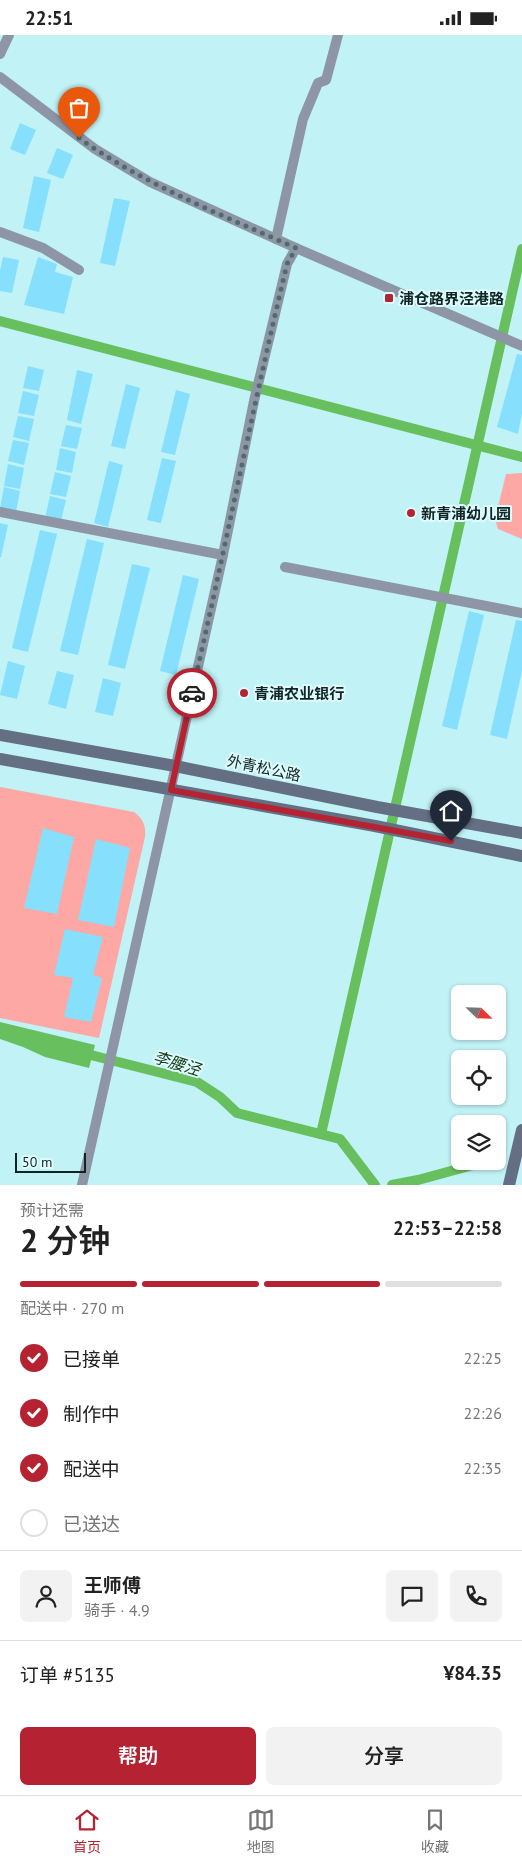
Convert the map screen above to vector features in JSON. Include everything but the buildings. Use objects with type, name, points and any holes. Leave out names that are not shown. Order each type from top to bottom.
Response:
[{"type":"main road","name":"外青松公路","points":[[0,735],[175,766],[377,807],[522,833]]},
{"type":"main road","points":[[0,759],[375,826],[522,856]]},
{"type":"main road","points":[[509,1185],[522,1130]]},
{"type":"street","points":[[0,55],[9,35]]},
{"type":"street","points":[[276,239],[303,119],[318,83],[326,80],[338,35]]},
{"type":"street","points":[[0,77],[63,127],[125,168],[150,182],[518,345]]},
{"type":"street","points":[[0,232],[43,248],[79,270]]},
{"type":"street","points":[[82,1185],[223,555],[254,401],[287,264],[296,248]]},
{"type":"street","points":[[0,512],[223,555]]},
{"type":"street","points":[[285,567],[522,613]]},
{"type":"shaded area","points":[[522,473],[522,539],[498,529],[495,519],[506,474]]},
{"type":"shaded area","points":[[0,787],[134,812],[143,823],[145,837],[99,1038],[0,1018]]},
{"type":"shaded area","points":[[0,1022],[95,1045],[89,1068],[45,1057],[0,1039]]},
{"type":"waterway","points":[[321,1134],[522,249]]},
{"type":"waterway","points":[[0,321],[522,457]]},
{"type":"waterway","name":"李腰泾","points":[[79,1052],[197,1082],[220,1097],[237,1113],[340,1139],[375,1185]]},
{"type":"waterway","name":"李腰泾","points":[[392,1185],[455,1170]]},
{"type":"way so far","points":[[79,138],[150,182],[296,248],[287,264],[254,401],[223,555],[192,693]]},
{"type":"place","name":"浦仓路界泾港路","points":[[389,298]]},
{"type":"place","name":"新青浦幼儿园","points":[[411,513]]},
{"type":"place","name":"青浦农业银行","points":[[244,693]]},
{"type":"route","points":[[192,693],[171,790],[451,841]]}]
